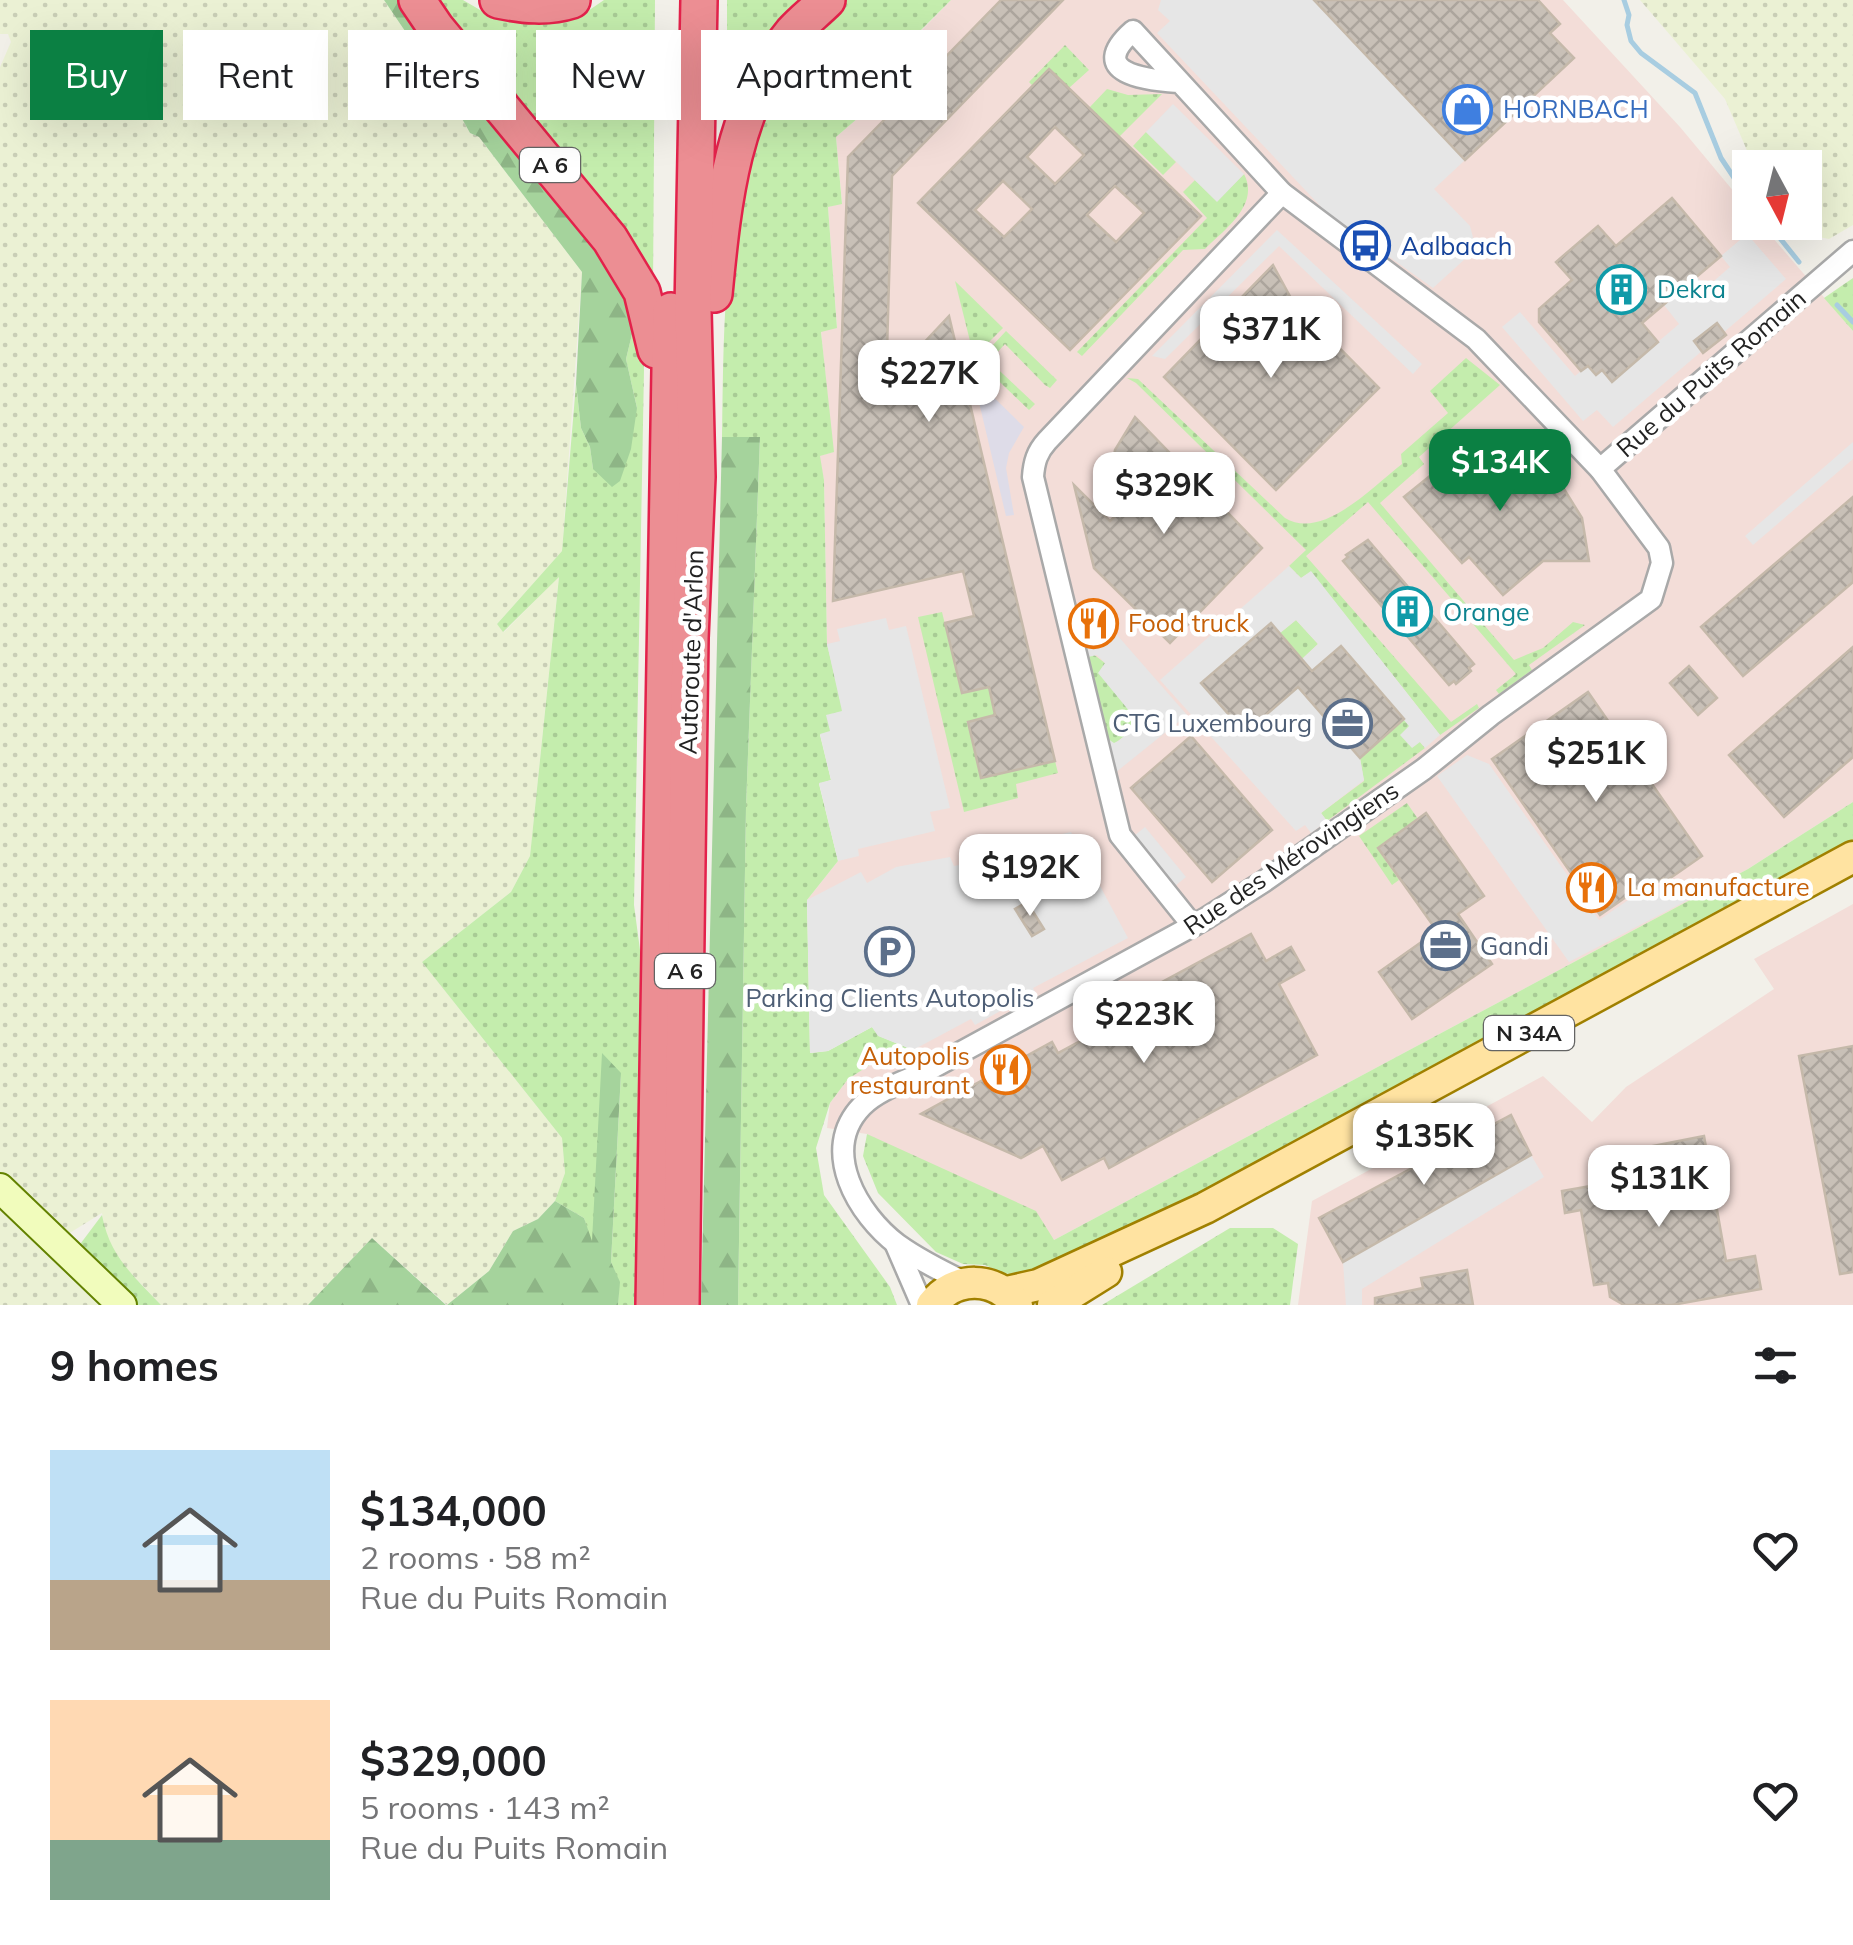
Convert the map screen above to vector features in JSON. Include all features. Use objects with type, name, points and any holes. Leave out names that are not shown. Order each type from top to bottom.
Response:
[{"type":"highway","name":"A 6","points":[[417,0],[628,265],[650,318],[669,400]]},
{"type":"highway","points":[[498,0],[520,5],[555,5],[572,0]]},
{"type":"highway","name":"Autoroute d'Arlon","points":[[654,1305],[676,0]]},
{"type":"highway","name":"Autoroute d'Arlon","points":[[681,1305],[690,638],[697,477],[693,310],[700,0]]},
{"type":"highway","name":"A 6","points":[[697,477],[723,202],[730,168],[763,80],[793,33],[827,0]]},
{"type":"main road","name":"N 34A","points":[[1012,1298],[1206,1208],[1853,857]]},
{"type":"main road","points":[[0,1188],[122,1305]]},
{"type":"main road","name":"N 34A","points":[[1053,1305],[1206,1208]]},
{"type":"main road","points":[[932,1305],[941,1294],[966,1283],[980,1282],[1012,1298]]},
{"type":"street","name":"Rue du Puits Romain","points":[[1178,82],[1282,193],[1476,339],[1600,468],[1853,251]]},
{"type":"street","points":[[1193,926],[1120,834],[1033,476],[1034,464],[1047,441],[1282,193]]},
{"type":"street","name":"Rue du Puits Romain","points":[[1824,276],[1853,262]]},
{"type":"street","name":"Rue des Mérovingiens","points":[[922,1305],[895,1243],[848,1184],[843,1163],[847,1132],[862,1106],[896,1084],[1193,926],[1264,882],[1424,769],[1651,599],[1662,563],[1659,548],[1600,468]]},
{"type":"street","name":"Rue des Mérovingiens","points":[[895,1243],[966,1283]]},
{"type":"shaded area","points":[[951,0],[1563,0],[1732,189],[1732,240],[1775,240],[1853,331],[1853,802],[1748,869],[1054,1240],[867,1134],[827,1128],[830,1103],[848,1079],[873,1063],[912,1050],[807,900],[838,861],[827,644],[824,480],[819,456],[833,452],[821,331],[837,327],[828,207],[842,203],[836,137],[856,120],[947,120],[947,30],[922,30]]},
{"type":"shaded area","points":[[1161,0],[1314,0],[1465,160],[1434,189],[1470,226],[1476,249],[1433,288],[1325,211],[1157,33],[1170,21],[1158,10]]},
{"type":"shaded area","points":[[1173,104],[1244,174],[1217,202],[1146,132]]},
{"type":"shaded area","points":[[1277,230],[1422,364],[1413,374],[1279,246],[1165,359],[1152,356]]},
{"type":"shaded area","points":[[1740,240],[1752,240],[1786,279],[1613,427],[1597,410],[1583,421],[1502,327],[1520,312],[1575,376],[1587,366],[1596,375],[1602,370],[1612,381],[1679,324],[1664,305],[1697,277],[1707,287],[1730,267],[1721,256]]},
{"type":"shaded area","points":[[973,377],[1024,427],[1009,453],[1006,468],[1014,515],[1006,516]]},
{"type":"shaded area","points":[[1853,442],[1853,459],[1753,545],[1745,536]]},
{"type":"shaded area","points":[[1289,566],[1301,578],[1311,571],[1440,735],[1425,748],[1420,742],[1412,748],[1400,735],[1409,726],[1342,647],[1313,671],[1302,659],[1318,644],[1296,620],[1280,633],[1270,623],[1201,683],[1245,733],[1298,687],[1360,758],[1364,780],[1321,813],[1327,821],[1311,833],[1305,825],[1296,831],[1160,680]]},
{"type":"shaded area","points":[[1090,604],[1187,715],[1115,773],[1108,739],[1118,741],[1145,720],[1147,712],[1135,718],[1098,673],[1105,663],[1097,655],[1088,657],[1077,616]]},
{"type":"shaded area","points":[[886,618],[889,630],[906,626],[950,808],[930,812],[935,831],[858,849],[859,856],[838,861],[819,783],[831,780],[820,734],[830,731],[826,715],[842,711],[827,644],[840,641],[837,629]]},
{"type":"shaded area","points":[[1467,755],[1489,764],[1599,920],[1637,894],[1641,899],[1673,879],[1688,900],[1569,962],[1437,776]]},
{"type":"shaded area","points":[[1145,827],[1186,877],[1175,886],[1134,836]]},
{"type":"shaded area","points":[[1071,832],[1128,938],[1033,988],[1035,992],[975,1025],[971,1019],[913,1050],[878,1036],[872,1027],[828,1051],[810,1053],[807,900],[861,872],[867,883],[896,867],[950,857],[954,866],[969,863],[969,855]]},
{"type":"shaded area","points":[[1853,904],[1853,1305],[1298,1305],[1312,1201],[1543,1076],[1592,1122],[1626,1087],[1774,989],[1754,959]]},
{"type":"shaded area","points":[[1531,1155],[1544,1177],[1362,1289],[1362,1305],[1346,1305],[1343,1262]]},
{"type":"green space","points":[[0,0],[384,0],[404,30],[348,30],[348,120],[463,120],[582,272],[562,551],[497,624],[504,632],[559,576],[530,856],[511,892],[422,962],[562,1138],[565,1173],[555,1201],[538,1219],[513,1231],[489,1271],[447,1305],[372,1238],[308,1305],[161,1305],[114,1255],[102,1213],[68,1234],[0,1173],[0,67],[11,42],[8,34],[0,34]]},
{"type":"green space","points":[[384,0],[404,0],[428,30],[404,30]]},
{"type":"green space","points":[[434,0],[463,0],[487,14],[520,19],[585,13],[604,0],[655,0],[655,30],[536,30],[536,120],[654,120],[653,289],[516,108],[516,30],[457,30]]},
{"type":"green space","points":[[727,0],[814,0],[794,30],[727,30]]},
{"type":"green space","points":[[846,0],[951,0],[921,30],[814,30]]},
{"type":"green space","points":[[1640,0],[1853,0],[1853,225],[1829,239],[1822,238],[1822,150],[1747,150],[1725,99]]},
{"type":"green space","points":[[1065,45],[1089,70],[1069,88],[1049,69],[1032,85],[1029,82]]},
{"type":"green space","points":[[1107,89],[1128,95],[1162,94],[1119,137],[1089,108]]},
{"type":"green space","points":[[463,120],[500,120],[603,248],[624,298],[633,330],[626,359],[637,408],[631,449],[620,481],[612,487],[593,469],[590,447],[581,428],[576,384],[582,272],[479,137],[470,133]]},
{"type":"green space","points":[[761,120],[856,120],[836,137],[842,204],[828,207],[837,328],[821,332],[834,452],[820,456],[824,480],[827,644],[843,711],[830,732],[820,735],[831,780],[819,784],[838,861],[807,900],[810,1053],[828,1051],[872,1027],[879,1036],[913,1050],[873,1063],[848,1079],[830,1103],[816,1148],[824,1195],[890,1287],[897,1305],[738,1305],[746,807],[760,437],[722,437],[726,295],[748,156]]},
{"type":"green space","points":[[1146,132],[1176,162],[1163,175],[1133,146]]},
{"type":"green space","points":[[1244,174],[1247,196],[1230,225],[1205,249],[1183,250],[1082,356],[1077,352],[1207,218],[1183,192],[1195,180],[1217,201]]},
{"type":"green space","points":[[603,248],[642,328],[644,370],[634,905],[642,965],[636,1305],[618,1305],[619,1282],[611,1262],[621,1073],[592,1245],[584,1218],[555,1201],[565,1173],[562,1138],[422,962],[511,892],[530,856],[559,577],[503,632],[497,624],[562,551],[576,384],[581,428],[590,447],[593,469],[637,408],[626,359],[633,330]]},
{"type":"green space","points":[[1853,278],[1853,331],[1824,298]]},
{"type":"green space","points":[[955,281],[1003,328],[974,357]]},
{"type":"green space","points":[[1006,331],[1057,380],[1050,388],[1045,385],[1005,344],[989,361],[1035,404],[1029,410],[978,361]]},
{"type":"green space","points":[[1466,358],[1500,385],[1419,457],[1424,464],[1380,503],[1514,660],[1543,648],[1573,622],[1585,625],[1529,665],[1532,670],[1499,694],[1496,690],[1516,674],[1368,502],[1306,556],[1451,722],[1477,704],[1479,708],[1440,735],[1311,572],[1301,578],[1289,566],[1306,550],[1127,378],[1138,379],[1285,518],[1300,523],[1331,517],[1347,508],[1402,464],[1401,454],[1448,413],[1430,391]]},
{"type":"green space","points":[[722,437],[760,437],[746,807],[738,1305],[701,1305]]},
{"type":"green space","points":[[942,612],[962,693],[989,687],[995,715],[968,722],[981,778],[1055,761],[1058,773],[1016,784],[1018,798],[964,812],[918,617]]},
{"type":"green space","points":[[1296,620],[1318,644],[1302,659],[1280,633]]},
{"type":"green space","points":[[1093,654],[1105,663],[1136,718],[1147,712],[1146,720],[1114,744],[1108,739],[1088,657]]},
{"type":"green space","points":[[1404,719],[1410,727],[1401,735],[1425,748],[1327,821],[1321,813],[1364,781],[1360,758]]},
{"type":"green space","points":[[1853,802],[1853,846],[1149,1229],[1024,1276],[985,1265],[963,1264],[936,1252],[878,1193],[863,1156],[867,1134],[1036,1211],[1054,1240],[1748,869]]},
{"type":"green space","points":[[1407,803],[1418,819],[1377,848],[1399,880],[1392,885],[1359,836]]},
{"type":"green space","points":[[602,1053],[621,1073],[611,1262],[620,1282],[618,1305],[447,1305],[489,1271],[513,1231],[538,1219],[555,1201],[584,1218],[592,1241]]},
{"type":"green space","points":[[0,1204],[92,1291],[102,1305],[0,1305]]},
{"type":"green space","points":[[102,1215],[117,1254],[161,1305],[136,1305],[83,1251],[81,1243]]},
{"type":"green space","points":[[1230,1228],[1273,1228],[1298,1244],[1290,1305],[1102,1305]]},
{"type":"green space","points":[[372,1238],[446,1305],[308,1305]]},
{"type":"building","points":[[1001,0],[1063,0],[947,119],[947,55]]},
{"type":"building","name":"HORNBACH","points":[[1314,0],[1538,0],[1560,24],[1550,33],[1574,58],[1465,160]]},
{"type":"building","points":[[1049,69],[1201,216],[1070,350],[918,203]],"holes":[[[1055,127],[1084,155],[1055,184],[1027,157]],[[1003,181],[1032,209],[1004,237],[975,210]],[[1115,186],[1144,213],[1116,242],[1087,215]]]},
{"type":"building","points":[[884,120],[946,120],[892,176],[887,382],[949,316],[1055,761],[981,778],[968,722],[995,715],[989,687],[962,693],[945,623],[974,616],[963,571],[833,601],[848,157]]},
{"type":"building","name":"Dekra","points":[[1672,198],[1721,256],[1642,323],[1658,342],[1612,382],[1602,370],[1596,375],[1588,366],[1581,371],[1539,322],[1539,309],[1572,280],[1556,262],[1598,226],[1616,246]]},
{"type":"building","points":[[1273,265],[1292,300],[1379,388],[1276,490],[1164,377]]},
{"type":"building","points":[[1717,323],[1726,335],[1703,353],[1694,341]]},
{"type":"building","points":[[1135,417],[1262,548],[1170,643],[1094,568],[1074,485],[1110,521],[1157,476],[1109,486],[1115,450]]},
{"type":"building","points":[[1480,447],[1522,456],[1559,481],[1582,518],[1589,561],[1543,561],[1503,595],[1469,557],[1462,563],[1404,497],[1441,467],[1436,455]]},
{"type":"building","points":[[1853,497],[1853,582],[1743,676],[1701,627]]},
{"type":"building","name":"Orange","points":[[1368,540],[1474,664],[1456,684],[1454,681],[1449,685],[1343,561]]},
{"type":"building","points":[[1271,623],[1312,671],[1341,646],[1404,719],[1360,758],[1298,687],[1245,733],[1201,683]]},
{"type":"building","points":[[1853,647],[1853,757],[1784,817],[1729,755]]},
{"type":"building","points":[[1689,666],[1717,698],[1698,715],[1670,683]]},
{"type":"building","points":[[1588,692],[1702,856],[1666,881],[1664,878],[1642,893],[1639,888],[1600,915],[1492,759]]},
{"type":"building","points":[[1191,736],[1272,830],[1212,882],[1131,788]]},
{"type":"building","points":[[1426,813],[1484,896],[1458,914],[1492,964],[1412,1019],[1379,972],[1437,931],[1378,848]]},
{"type":"building","points":[[1027,902],[1044,929],[1032,936],[1015,909]]},
{"type":"building","points":[[1251,934],[1266,961],[1291,947],[1304,970],[1279,984],[1317,1055],[1109,1168],[1104,1158],[1062,1180],[1043,1146],[1021,1158],[921,1114],[1052,1042],[1058,1053],[1095,1033],[1088,1022]]},
{"type":"building","points":[[1853,1046],[1853,1272],[1840,1274],[1799,1056]]},
{"type":"building","points":[[1511,1115],[1531,1155],[1343,1262],[1319,1218]]},
{"type":"building","points":[[1704,1136],[1726,1261],[1755,1256],[1761,1289],[1672,1305],[1624,1305],[1610,1297],[1608,1283],[1594,1285],[1581,1210],[1565,1213],[1562,1191],[1602,1184],[1597,1159],[1616,1155],[1618,1167],[1651,1162],[1648,1147]]},
{"type":"building","points":[[1467,1270],[1473,1305],[1375,1305],[1375,1298],[1423,1288],[1421,1278]]},
{"type":"waterway","points":[[1624,0],[1631,41],[1641,53],[1695,93],[1721,158],[1732,175]]},
{"type":"waterway","points":[[1781,240],[1799,262]]},
{"type":"waterway","points":[[1837,305],[1853,322]]},
{"type":"place","name":"HORNBACH","points":[[1468,109]]},
{"type":"place","name":"Aalbaach","points":[[1366,246]]},
{"type":"place","name":"Dekra","points":[[1622,289]]},
{"type":"place","name":"Orange","points":[[1408,612]]},
{"type":"place","name":"Food truck","points":[[1093,623]]},
{"type":"place","name":"CTG Luxembourg","points":[[1347,723]]},
{"type":"place","name":"La manufacture","points":[[1592,887]]},
{"type":"place","name":"Gandi","points":[[1445,946]]},
{"type":"place","name":"Parking Clients Autopolis","points":[[890,952]]},
{"type":"place","name":"Autopolis restaurant","points":[[1005,1070]]}]
